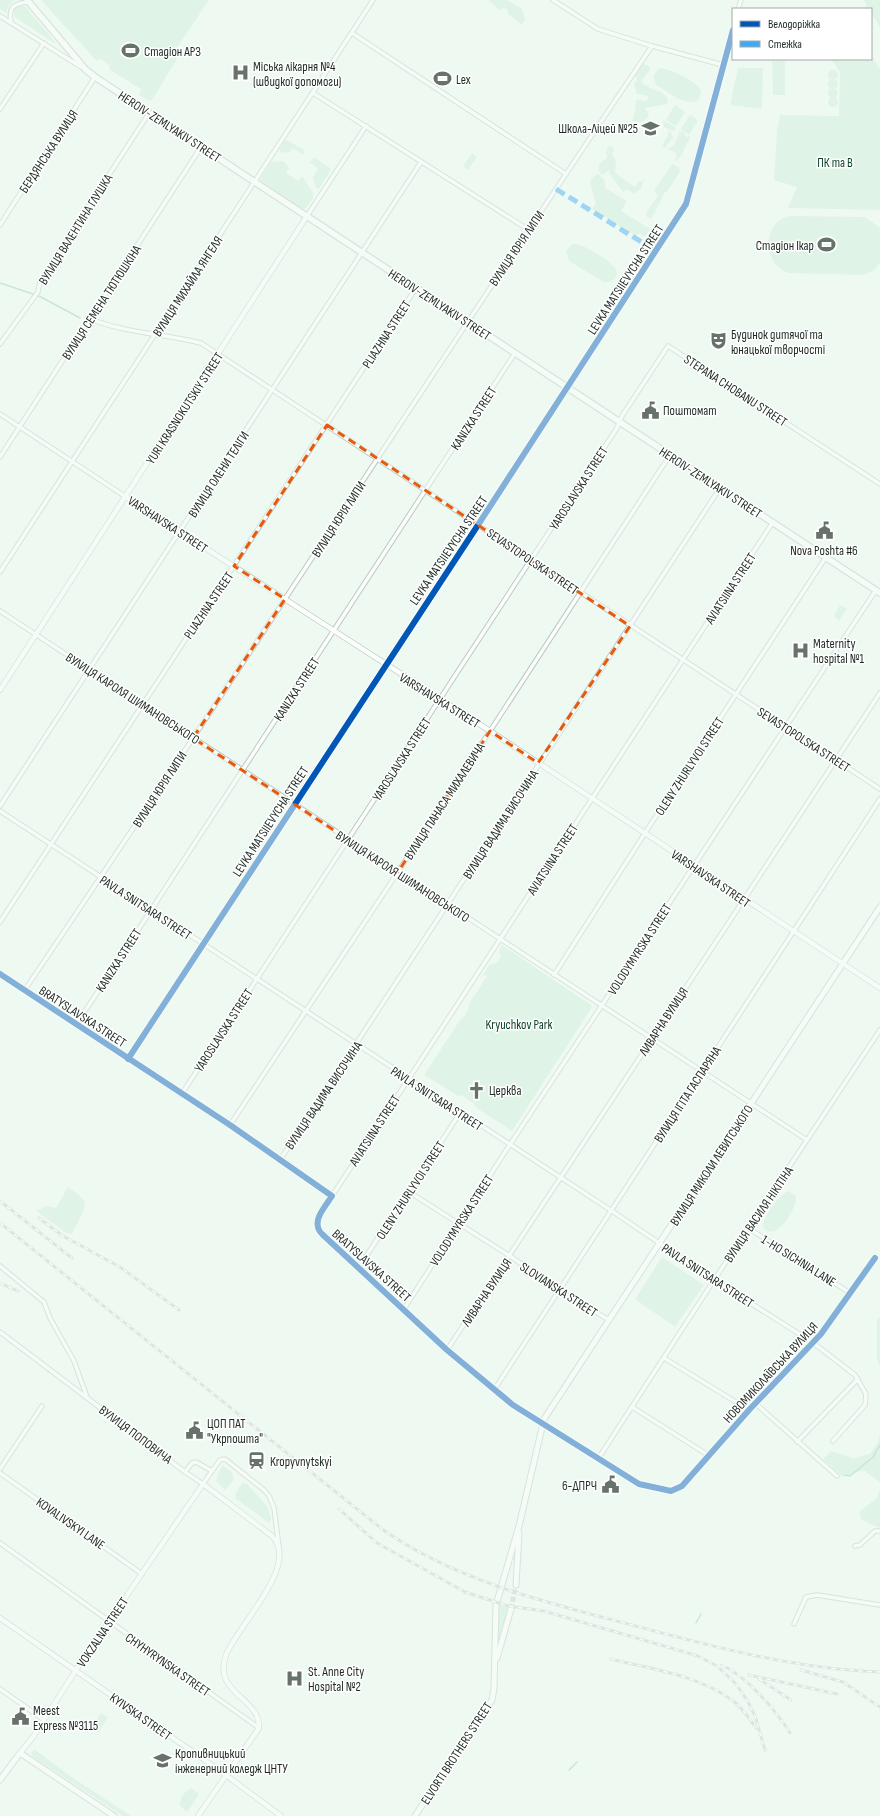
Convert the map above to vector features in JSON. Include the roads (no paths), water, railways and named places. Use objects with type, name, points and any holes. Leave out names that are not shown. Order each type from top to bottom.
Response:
[{"type":"main road","points":[[28,1],[86,70]]},
{"type":"main road","name":"HEROIV-ZEMLYAKIV STREET","points":[[86,70],[149,113],[878,592]]},
{"type":"main road","name":"ВУЛИЦЯ МИКОЛИ ЛЕВИТСЬКОГО","points":[[543,1424],[547,1414],[880,907]]},
{"type":"main road","name":"ELVORTI BROTHERS STREET","points":[[414,1816],[490,1705],[494,1694],[496,1604],[519,1526],[543,1424]]},
{"type":"main road","name":"ELVORTI BROTHERS STREET","points":[[516,1585],[519,1526]]},
{"type":"main road","name":"ELVORTI BROTHERS STREET","points":[[495,1665],[511,1609]]},
{"type":"main road","points":[[20,1753],[114,1816]]},
{"type":"main road","name":"VOKZALNA STREET","points":[[0,1780],[20,1753]]},
{"type":"street","name":"ВУЛИЦЯ МИХАЙЛА ЯНГЕЛЯ","points":[[0,572],[156,335],[373,0]]},
{"type":"street","points":[[553,0],[598,29],[652,46],[723,65]]},
{"type":"street","points":[[11,22],[10,12],[12,6],[28,1]]},
{"type":"street","name":"HEROIV-ZEMLYAKIV STREET","points":[[0,16],[86,70]]},
{"type":"street","points":[[352,33],[566,174]]},
{"type":"street","name":"LEVKA MATSIIEVYCHA STREET","points":[[128,1059],[202,943],[568,388],[686,204],[732,34]]},
{"type":"street","points":[[0,109],[44,43]]},
{"type":"street","name":"ВУЛИЦЯ ЮРІЯ ЛИПИ","points":[[24,991],[101,877],[467,322],[652,46]]},
{"type":"street","name":"БЕРДЯНСЬКА ВУЛИЦЯ","points":[[0,224],[96,77]]},
{"type":"street","points":[[313,93],[529,230]]},
{"type":"street","name":"ВУЛИЦЯ ВАЛЕНТИНА ГЛУШКА","points":[[0,344],[38,292],[40,282],[149,113]]},
{"type":"street","name":"YURI KRASNOKUTSKIY STREET","points":[[0,690],[366,126]]},
{"type":"street","name":"ВУЛИЦЯ СЕМЕНА ТЮТЮШКІНА","points":[[0,457],[201,147]]},
{"type":"street","name":"ВУЛИЦЯ ОЛЕНИ ТЕЛІГИ","points":[[0,806],[421,162]]},
{"type":"street","name":"PLIAZHNA STREET","points":[[0,922],[141,704],[234,566],[416,288]]},
{"type":"street","name":"SEVASTOPOLSKA STREET","points":[[90,319],[104,325],[201,343],[880,789]]},
{"type":"street","name":"STEPANA CHOBANU STREET","points":[[620,422],[622,416],[668,346],[880,484]]},
{"type":"street","name":"KANIZKA STREET","points":[[76,1025],[150,909],[243,770],[515,353]]},
{"type":"street","name":"VARSHAVSKA STREET","points":[[0,414],[592,798],[880,988]]},
{"type":"street","name":"YAROSLAVSKA STREET","points":[[181,1095],[531,561],[620,422]]},
{"type":"street","name":"ВУЛИЦЯ ПАНАСА МИХАЛЕВИЧА","points":[[230,1125],[490,732],[670,455]]},
{"type":"street","name":"ВУЛИЦЯ ВАДИМА ВИСОЧИНА","points":[[280,1160],[357,1044],[538,763],[720,488]]},
{"type":"street","name":"AVIATSIINA STREET","points":[[332,1196],[773,522]]},
{"type":"street","name":"OLENY ZHURLYVOI STREET","points":[[554,975],[826,557]]},
{"type":"street","name":"VOLODYMYRSKA STREET","points":[[404,1309],[693,866],[785,727],[878,592]]},
{"type":"street","name":"ВУЛИЦЯ КАРОЛЯ ШИМАНОВСЬКОГО","points":[[0,611],[347,840],[601,1006],[702,1070],[807,1140]]},
{"type":"street","name":"ЛИВАРНА ВУЛИЦЯ","points":[[447,1350],[880,693]]},
{"type":"street","name":"ВУЛИЦЯ ІГІТА ГАСПАРЯНА","points":[[494,1390],[880,799]]},
{"type":"street","name":"PAVLA SNITSARA STREET","points":[[0,811],[612,1211],[714,1280],[812,1342],[858,1379],[866,1394],[865,1405],[832,1441]]},
{"type":"street","name":"BRATYSLAVSKA STREET","points":[[0,974],[181,1095],[230,1125],[332,1196],[319,1217],[318,1228],[322,1234],[447,1350],[494,1390],[543,1424],[639,1484],[657,1490],[671,1491]]},
{"type":"street","name":"ВУЛИЦЯ ВАСИЛЯ НІКІТІНА","points":[[598,1459],[748,1228],[880,1030]]},
{"type":"street","name":"OLENY ZHURLYVOI STREET","points":[[359,1268],[460,1113]]},
{"type":"street","name":"SLOVIANSKA STREET","points":[[409,1192],[510,1256],[559,1290],[609,1320]]},
{"type":"street","name":"1-HO SICHNIA LANE","points":[[748,1228],[850,1293]]},
{"type":"street","name":"НОВОМИКОЛАЇВСЬКА ВУЛИЦЯ","points":[[671,1491],[682,1486],[749,1410],[821,1334],[875,1258]]},
{"type":"street","points":[[0,1266],[44,1302],[50,1318],[74,1361],[87,1398]]},
{"type":"street","name":"ВУЛИЦЯ ПОПОВИЧА","points":[[0,1332],[272,1536],[279,1547]]},
{"type":"street","points":[[664,1358],[749,1410]]},
{"type":"street","points":[[797,1442],[858,1379]]},
{"type":"street","points":[[756,1404],[837,1476]]},
{"type":"street","points":[[0,1469],[42,1406]]},
{"type":"street","points":[[632,1407],[708,1455]]},
{"type":"street","points":[[198,1816],[259,1728],[257,1716],[227,1684],[224,1664],[227,1654],[238,1635],[277,1573],[280,1560],[274,1508],[264,1490],[226,1459],[220,1460],[203,1484]]},
{"type":"street","points":[[185,1472],[193,1462],[196,1462],[212,1471]]},
{"type":"street","name":"KOVALIVSKYI LANE","points":[[0,1473],[142,1574]]},
{"type":"street","name":"VOKZALNA STREET","points":[[20,1753],[200,1491],[203,1484]]},
{"type":"street","points":[[854,1546],[860,1545],[875,1531],[880,1532]]},
{"type":"street","name":"CHYHYRYNSKA STREET","points":[[0,1543],[259,1728]]},
{"type":"street","points":[[794,1624],[806,1597],[816,1595],[880,1605]]},
{"type":"street","name":"KYIVSKA STREET","points":[[0,1618],[76,1670],[281,1816]]},
{"type":"street","points":[[0,1689],[44,1720]]},
{"type":"street","points":[[202,1816],[206,1804]]},
{"type":"waterway","points":[[0,283],[39,296],[80,318]]},
{"type":"waterway","points":[[845,1475],[850,1476],[873,1457],[880,1445]]},
{"type":"waterway","points":[[696,1623],[701,1614]]},
{"type":"waterway","points":[[569,1770],[577,1762]]},
{"type":"tunnel","points":[[511,1609],[516,1585]]},
{"type":"railway","points":[[0,1201],[72,1258]]},
{"type":"railway","points":[[39,1218],[63,1236],[120,1267],[179,1310]]},
{"type":"railway","points":[[0,1223],[382,1529],[410,1547],[440,1563],[502,1588],[567,1608],[724,1649],[786,1662],[848,1670],[880,1672]]},
{"type":"railway","points":[[0,1283],[18,1291]]},
{"type":"railway","points":[[339,1509],[377,1543],[465,1592],[508,1606],[544,1611],[698,1656],[717,1666],[736,1684],[747,1700],[755,1716],[765,1750]]},
{"type":"railway","points":[[611,1659],[673,1674],[704,1684],[719,1691],[736,1703],[756,1728]]},
{"type":"railway","points":[[722,1665],[732,1670],[751,1686],[777,1714],[790,1733]]},
{"type":"railway","points":[[801,1670],[843,1682],[880,1707]]},
{"type":"railway","points":[[749,1675],[837,1694]]},
{"type":"railway","points":[[759,1679],[791,1700]]},
{"type":"place","name":"Стадіон АРЗ","points":[[131,51]]},
{"type":"place","name":"Міська лікарня №4 (швидкої допомоги)","points":[[240,73]]},
{"type":"place","name":"Lex","points":[[443,79]]},
{"type":"place","name":"Школа-Ліцей №25","points":[[651,128]]},
{"type":"place","name":"Стадіон Ікар","points":[[827,245]]},
{"type":"place","name":"Будинок дитячої та юнацької творчості","points":[[718,341]]},
{"type":"place","name":"Поштомат","points":[[650,410]]},
{"type":"place","name":"Nova Poshta #6","points":[[824,531]]},
{"type":"place","name":"Maternity hospital №1","points":[[800,650]]},
{"type":"place","name":"Церква","points":[[476,1090]]},
{"type":"place","name":"ЦОП ПАТ \"Укрпошта\"","points":[[194,1430]]},
{"type":"place","name":"Kropyvnytskyi","points":[[257,1461]]},
{"type":"place","name":"6-ДПРЧ","points":[[610,1485]]},
{"type":"place","name":"St. Anne City Hospital №2","points":[[295,1678]]},
{"type":"place","name":"Meest Express №3115","points":[[20,1717]]},
{"type":"place","name":"Кропивницький інженерний коледж ЦНТУ","points":[[162,1760]]},
{"type":"park label","name":"ПК та В","points":[[835,162]]},
{"type":"park label","name":"Kryuchkov Park","points":[[519,1024]]}]
